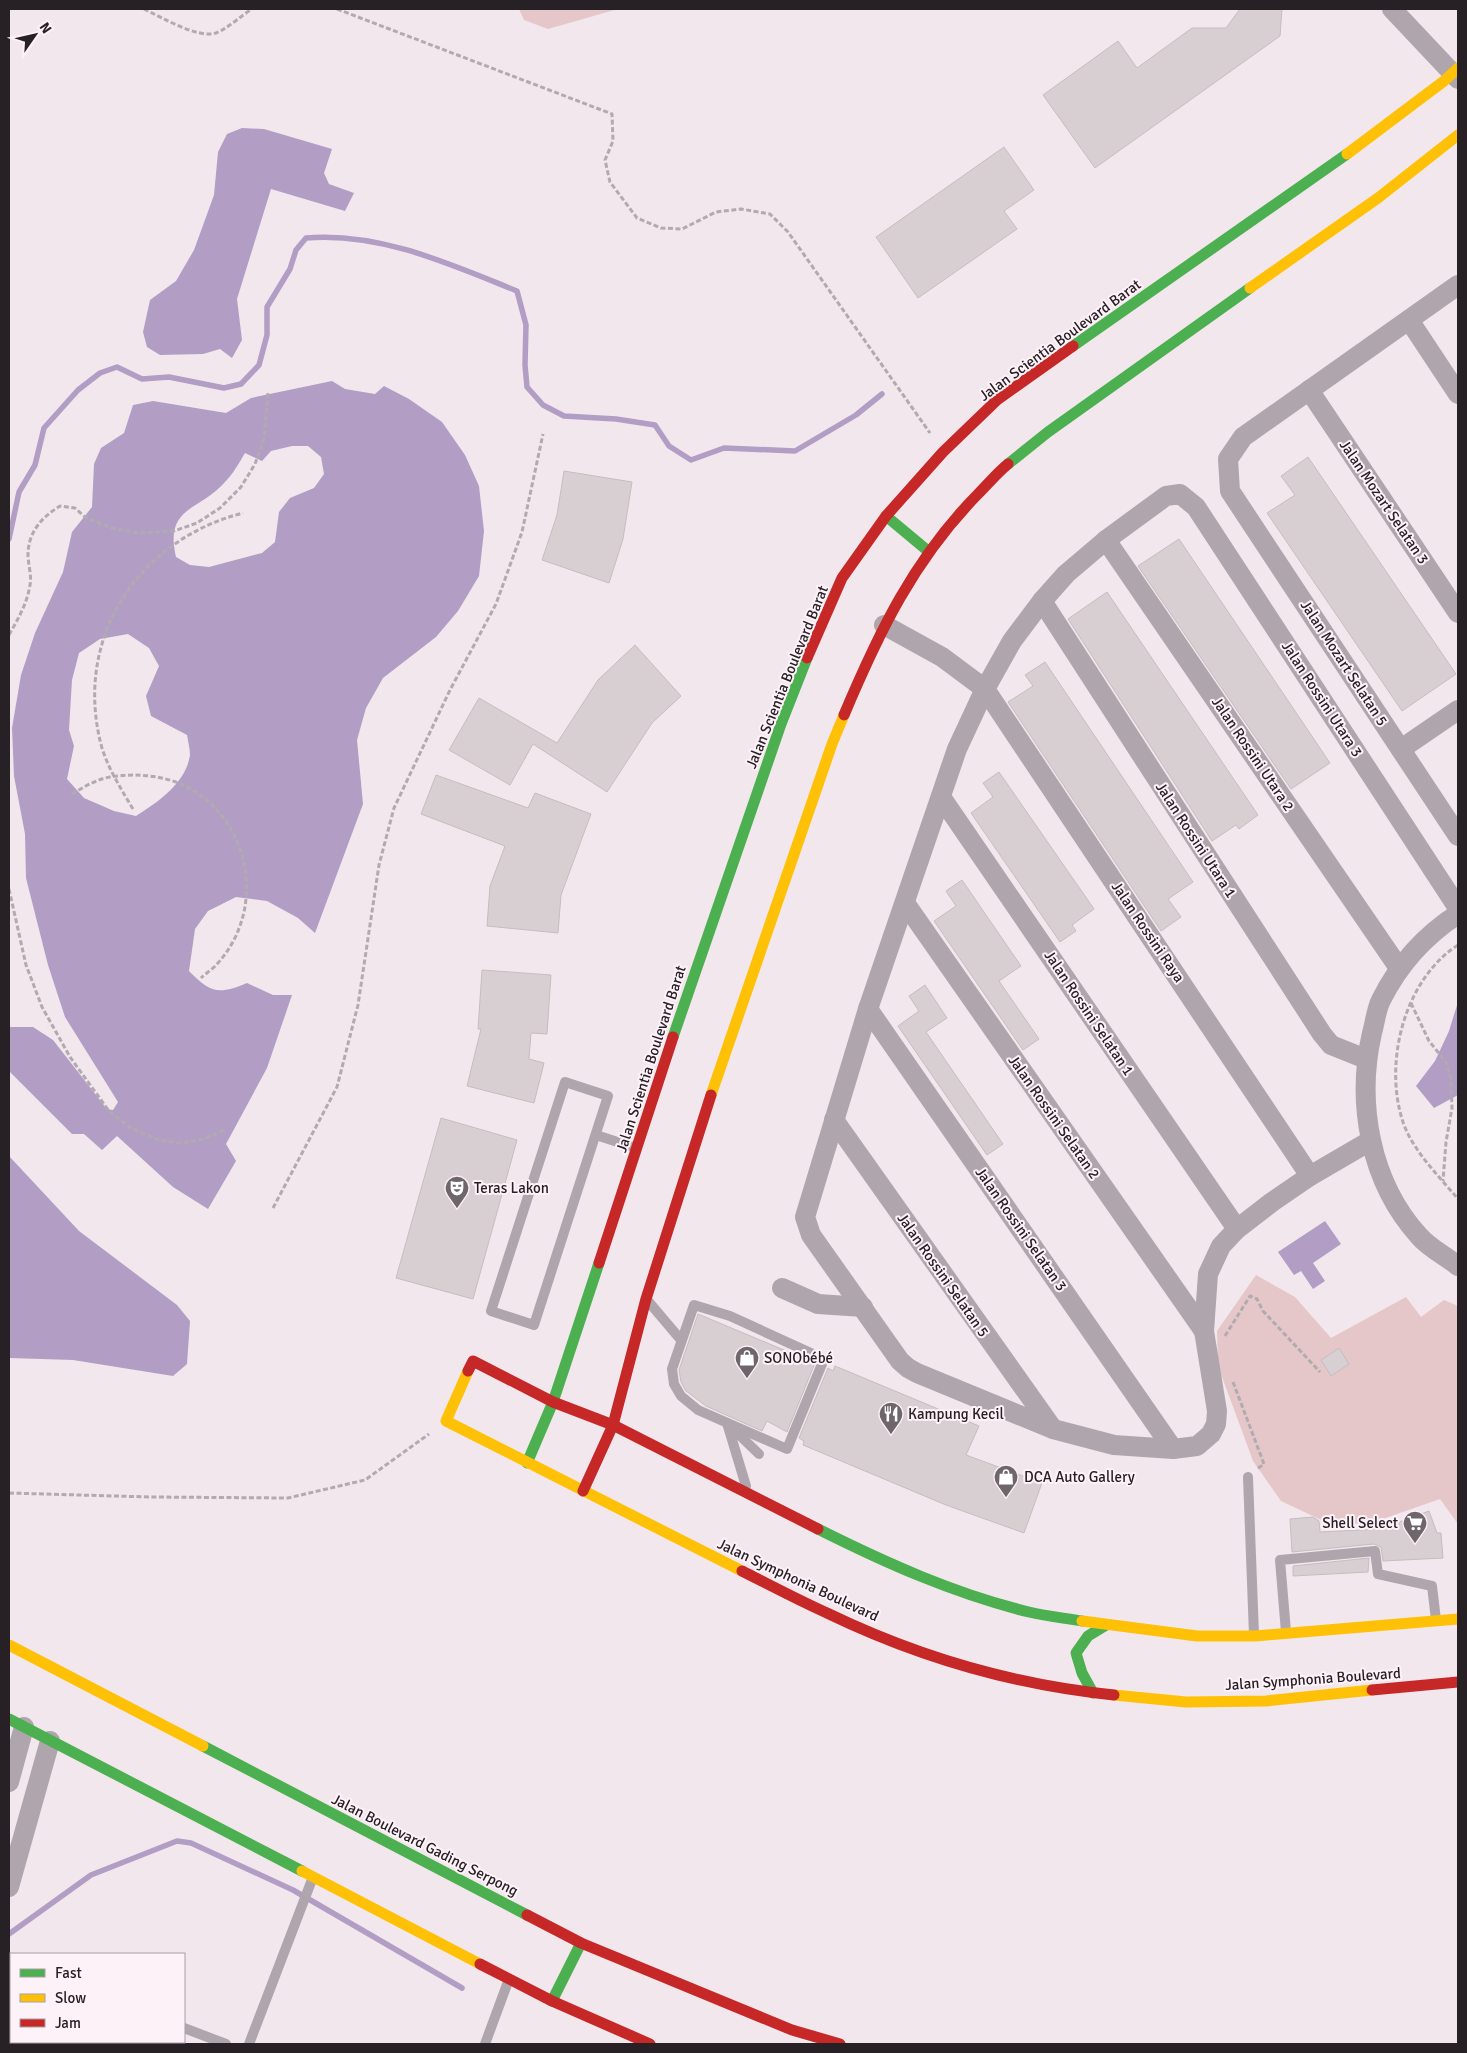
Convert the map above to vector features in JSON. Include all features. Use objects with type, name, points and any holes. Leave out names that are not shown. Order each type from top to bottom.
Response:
[{"type":"street","points":[[1392,9],[1456,73]]},
{"type":"street","name":"Jalan Scientia Boulevard Barat","points":[[528,1463],[553,1402],[678,1024],[782,724],[814,639],[842,578],[886,516],[943,452],[997,400],[1353,150],[1456,73]]},
{"type":"street","points":[[583,1491],[612,1425],[646,1299],[727,1044],[832,744],[864,667],[884,625],[928,551],[953,519],[1002,468],[1048,432],[1378,198],[1458,136]]},
{"type":"street","points":[[1309,390],[1458,285]]},
{"type":"street","points":[[1409,320],[1458,394]]},
{"type":"street","name":"Jalan Mozart Selatan 5","points":[[1309,390],[1243,437],[1228,459],[1230,491],[1458,836]]},
{"type":"street","name":"Jalan Mozart Selatan 3","points":[[1309,390],[1458,613]]},
{"type":"street","name":"Jalan Rossini Utara 3","points":[[1106,540],[1166,496],[1180,494],[1196,507],[1458,908]]},
{"type":"street","points":[[886,516],[928,551]]},
{"type":"street","points":[[1106,540],[1066,574],[1042,601],[1012,641],[985,689],[957,748],[868,1009],[834,1120],[805,1217],[811,1236],[908,1368],[1053,1429],[1114,1445],[1173,1449],[1197,1446],[1211,1434],[1216,1424],[1217,1411],[1204,1331],[1208,1274],[1221,1246],[1237,1229],[1310,1176],[1370,1141]]},
{"type":"street","name":"Jalan Rossini Utara 2","points":[[1106,540],[1399,968]]},
{"type":"street","name":"Jalan Rossini Utara 1","points":[[1042,601],[1322,1034],[1331,1045],[1366,1059]]},
{"type":"street","name":"Jalan Rossini Raya","points":[[884,625],[942,657],[985,689],[1310,1176]]},
{"type":"street","points":[[1401,749],[1458,710]]},
{"type":"street","name":"Jalan Rossini Selatan 1","points":[[941,797],[1237,1229]]},
{"type":"street","name":"Jalan Rossini Selatan 2","points":[[905,903],[1204,1331]]},
{"type":"street","points":[[1458,914],[1421,943],[1399,968],[1380,1002],[1366,1059],[1366,1106],[1370,1141],[1381,1176],[1394,1202],[1420,1238],[1458,1266]]},
{"type":"street","name":"Jalan Rossini Selatan 3","points":[[868,1009],[1173,1449]]},
{"type":"street","name":"Jalan Rossini Selatan 5","points":[[834,1120],[1053,1429]]},
{"type":"street","points":[[782,1288],[818,1304],[863,1307]]},
{"type":"street","points":[[446,1422],[473,1361],[553,1402],[612,1425],[872,1556],[944,1586],[1029,1612],[1106,1625],[1197,1636],[1254,1636],[1458,1620]]},
{"type":"street","name":"Jalan Symphonia Boulevard","points":[[446,1422],[828,1614],[909,1647],[1000,1676],[1093,1693],[1186,1702],[1266,1701],[1458,1682]]},
{"type":"street","points":[[1093,1693],[1082,1673],[1076,1653],[1081,1642],[1106,1625]]},
{"type":"street","name":"Jalan Boulevard Gading Serpong","points":[[9,1645],[581,1943],[792,2030],[840,2044]]},
{"type":"street","points":[[9,1782],[16,1723],[552,2001],[650,2044]]},
{"type":"street","points":[[9,1887],[50,1741]]},
{"type":"street","points":[[552,2001],[581,1943]]},
{"type":"lane","points":[[565,1082],[608,1096],[596,1135],[534,1325],[491,1311],[565,1082]]},
{"type":"lane","points":[[596,1135],[637,1148]]},
{"type":"lane","points":[[646,1299],[681,1340]]},
{"type":"lane","points":[[694,1305],[730,1316],[824,1359],[787,1449],[698,1410],[681,1396],[674,1384],[672,1369],[681,1340],[694,1305]]},
{"type":"lane","points":[[727,1423],[759,1454]]},
{"type":"lane","points":[[727,1423],[749,1494]]},
{"type":"lane","points":[[1248,1477],[1254,1636]]},
{"type":"lane","points":[[1286,1633],[1280,1560],[1376,1550],[1378,1574],[1432,1586],[1436,1621]]},
{"type":"lane","points":[[249,2044],[313,1877]]},
{"type":"lane","points":[[485,2044],[509,1978]]},
{"type":"lane","points":[[185,2028],[226,2044]]},
{"type":"path","points":[[144,9],[204,34],[217,32],[252,9]]},
{"type":"path","points":[[337,9],[612,114],[613,141],[605,160],[610,182],[637,218],[661,228],[682,229],[716,212],[741,209],[770,214],[788,232],[943,452]]},
{"type":"path","points":[[9,635],[24,609],[31,584],[28,552],[32,533],[46,514],[60,506],[75,508],[85,517],[111,528],[139,533],[174,530],[197,523],[220,508],[241,488],[255,464],[264,439],[268,392]]},
{"type":"path","points":[[273,1208],[337,1087],[358,1005],[378,865],[394,808],[450,690],[496,604],[522,532],[543,434]]},
{"type":"path","points":[[132,809],[114,778],[101,740],[96,715],[96,676],[100,651],[110,619],[126,593],[145,568],[168,548],[199,529],[243,513]]},
{"type":"path","points":[[197,523],[199,529]]},
{"type":"path","points":[[72,794],[87,785],[109,777],[142,775],[184,785],[202,796],[223,816],[237,840],[247,868],[247,894],[243,918],[232,943],[218,963],[201,978]]},
{"type":"path","points":[[9,889],[26,965],[42,1007],[70,1057],[109,1111],[131,1128],[158,1140],[181,1143],[204,1139],[224,1130]]},
{"type":"path","points":[[1458,946],[1432,970],[1417,988],[1404,1022],[1396,1057],[1396,1091],[1402,1120],[1416,1148],[1458,1199]]},
{"type":"path","points":[[1411,1003],[1429,1041],[1446,1062],[1451,1078],[1452,1108],[1446,1142],[1443,1181]]},
{"type":"path","points":[[1224,1342],[1226,1333],[1250,1296],[1257,1298],[1263,1311],[1320,1372]]},
{"type":"path","points":[[1232,1380],[1264,1464],[1248,1477]]},
{"type":"path","points":[[9,1493],[150,1498],[288,1498],[365,1480],[446,1422]]},
{"type":"shaded area","points":[[519,9],[618,9],[548,29],[524,20]]},
{"type":"shaded area","points":[[242,128],[264,129],[332,149],[324,173],[329,184],[354,193],[345,211],[271,189],[237,299],[242,340],[232,358],[220,349],[203,354],[160,355],[147,347],[143,332],[150,300],[176,281],[194,250],[214,195],[218,152],[227,134]]},
{"type":"shaded area","points":[[332,381],[345,389],[375,394],[384,386],[409,399],[442,422],[465,455],[479,486],[484,531],[479,576],[458,611],[436,637],[383,678],[366,708],[357,740],[363,804],[315,933],[298,918],[267,901],[236,897],[208,911],[195,929],[189,971],[203,984],[215,990],[222,990],[247,983],[273,995],[292,995],[267,1068],[226,1144],[236,1161],[208,1209],[173,1187],[117,1136],[102,1150],[84,1134],[72,1134],[9,1071],[9,1027],[33,1027],[53,1040],[107,1109],[113,1110],[118,1102],[65,1017],[48,965],[26,878],[25,834],[14,776],[12,728],[21,675],[35,633],[63,572],[72,532],[92,507],[94,464],[101,448],[124,433],[133,405],[153,401],[226,413],[251,398]],"holes":[[[292,446],[308,446],[321,457],[324,474],[314,488],[290,498],[279,512],[275,542],[262,553],[209,567],[190,565],[176,557],[175,528],[180,519],[187,511],[225,482],[245,453],[262,461],[271,451]],[[128,634],[149,648],[159,666],[146,696],[151,716],[187,735],[190,753],[187,765],[177,783],[162,798],[136,816],[114,811],[84,798],[67,779],[74,746],[69,730],[72,680],[79,653],[100,639]]]},
{"type":"shaded area","points":[[1458,1002],[1458,1095],[1434,1108],[1416,1086],[1435,1061],[1449,1031]]},
{"type":"shaded area","points":[[9,1156],[79,1231],[177,1305],[190,1321],[187,1364],[173,1376],[73,1360],[9,1358]]},
{"type":"shaded area","points":[[1325,1221],[1341,1244],[1313,1263],[1325,1281],[1313,1289],[1301,1271],[1294,1275],[1278,1252]]},
{"type":"shaded area","points":[[1256,1275],[1295,1297],[1331,1338],[1406,1297],[1421,1317],[1444,1300],[1458,1306],[1458,1524],[1440,1499],[1374,1522],[1334,1526],[1281,1501],[1253,1461],[1218,1366],[1217,1331]]},
{"type":"building","points":[[1240,9],[1282,9],[1280,36],[1095,168],[1043,95],[1118,41],[1137,68],[1192,28],[1226,28]]},
{"type":"building","points":[[1004,147],[1034,190],[1004,211],[1017,229],[918,298],[876,237]]},
{"type":"building","points":[[1308,457],[1456,674],[1402,711],[1267,513],[1295,495],[1281,476]]},
{"type":"building","points":[[564,471],[632,482],[623,539],[609,583],[542,560],[557,515]]},
{"type":"building","points":[[1179,539],[1330,763],[1291,789],[1138,566]]},
{"type":"building","points":[[1107,592],[1258,815],[1239,829],[1236,825],[1212,841],[1068,619]]},
{"type":"building","points":[[635,645],[681,696],[652,723],[607,792],[533,744],[510,785],[449,750],[479,698],[557,743],[598,680]]},
{"type":"building","points":[[1045,662],[1193,882],[1168,899],[1181,917],[1161,931],[1008,702],[1033,686],[1025,675]]},
{"type":"building","points":[[999,772],[1094,909],[1072,925],[1076,931],[1060,942],[971,813],[993,797],[983,783]]},
{"type":"building","points":[[436,775],[528,808],[535,793],[591,814],[561,895],[558,933],[487,926],[490,886],[505,846],[421,814]]},
{"type":"building","points":[[962,880],[1021,966],[999,981],[1039,1039],[1023,1050],[934,921],[956,906],[946,891]]},
{"type":"building","points":[[482,970],[551,975],[547,1034],[531,1033],[529,1059],[544,1063],[534,1103],[467,1086],[481,1029],[478,1029]]},
{"type":"building","points":[[925,985],[947,1018],[926,1032],[1003,1144],[987,1155],[898,1026],[919,1011],[909,996]]},
{"type":"building","name":"Teras Lakon","points":[[441,1118],[517,1140],[473,1299],[396,1278]]},
{"type":"building","name":"SONObébé","points":[[698,1314],[815,1363],[787,1432],[767,1421],[762,1431],[706,1406],[686,1391],[681,1382],[679,1370]]},
{"type":"building","points":[[1339,1348],[1349,1364],[1331,1376],[1321,1360]]},
{"type":"building","name":"Kampung Kecil","points":[[835,1366],[979,1426],[966,1455],[1042,1483],[1024,1533],[946,1505],[803,1445],[804,1441],[799,1438],[828,1368],[833,1371]]},
{"type":"building","points":[[1429,1511],[1437,1533],[1441,1533],[1443,1558],[1383,1561],[1381,1547],[1374,1544],[1292,1552],[1290,1519],[1313,1517],[1319,1521],[1320,1532],[1380,1529]]},
{"type":"building","points":[[1369,1558],[1368,1572],[1293,1576],[1293,1566]]},
{"type":"waterway","points":[[9,539],[19,492],[35,465],[44,428],[78,390],[100,373],[117,367],[142,379],[169,377],[224,388],[241,384],[259,365],[267,335],[267,307],[290,269],[296,250],[306,238],[334,237],[388,245],[466,270],[517,291],[526,325],[525,365],[527,387],[543,405],[564,416],[616,419],[655,425],[669,446],[691,460],[724,448],[795,451],[856,415],[882,394]]},
{"type":"waterway","points":[[9,1934],[91,1875],[177,1841],[191,1843],[293,1890],[462,1988]]},
{"type":"traffic: fast","points":[[1073,346],[1347,154]]},
{"type":"traffic: fast","points":[[1008,464],[1048,432],[1250,288]]},
{"type":"traffic: fast","points":[[886,516],[928,551]]},
{"type":"traffic: fast","points":[[673,1037],[781,724],[807,658]]},
{"type":"traffic: fast","points":[[527,1463],[553,1402],[599,1263]]},
{"type":"traffic: fast","points":[[818,1529],[869,1554],[948,1587],[1001,1605],[1048,1616],[1082,1621]]},
{"type":"traffic: fast","points":[[1093,1693],[1082,1673],[1076,1653],[1088,1636],[1106,1625]]},
{"type":"traffic: fast","points":[[9,1719],[302,1871]]},
{"type":"traffic: fast","points":[[203,1746],[527,1915]]},
{"type":"traffic: fast","points":[[552,2001],[581,1943]]},
{"type":"traffic: slow","points":[[1347,154],[1444,81],[1458,68]]},
{"type":"traffic: slow","points":[[1250,288],[1378,198],[1458,135]]},
{"type":"traffic: slow","points":[[711,1095],[832,744],[844,715]]},
{"type":"traffic: slow","points":[[468,1371],[446,1421],[742,1571]]},
{"type":"traffic: slow","points":[[1082,1621],[1197,1636],[1255,1636],[1458,1619]]},
{"type":"traffic: slow","points":[[9,1645],[203,1746]]},
{"type":"traffic: slow","points":[[1114,1695],[1186,1702],[1266,1701],[1372,1690]]},
{"type":"traffic: slow","points":[[302,1871],[480,1964]]},
{"type":"traffic: jam","points":[[807,658],[842,578],[886,516],[943,452],[997,400],[1073,346]]},
{"type":"traffic: jam","points":[[844,715],[885,626],[917,571],[955,519],[1008,464]]},
{"type":"traffic: jam","points":[[599,1263],[673,1037]]},
{"type":"traffic: jam","points":[[583,1491],[613,1425],[646,1299],[711,1095]]},
{"type":"traffic: jam","points":[[468,1371],[473,1361],[553,1402],[613,1425],[818,1529]]},
{"type":"traffic: jam","points":[[742,1571],[805,1603],[895,1643],[1003,1676],[1040,1684],[1114,1695]]},
{"type":"traffic: jam","points":[[1372,1690],[1458,1682]]},
{"type":"traffic: jam","points":[[527,1915],[581,1943],[792,2030],[840,2044]]},
{"type":"traffic: jam","points":[[480,1964],[552,2001],[650,2044]]},
{"type":"place","name":"Teras Lakon","points":[[457,1209]]},
{"type":"place","name":"SONObébé","points":[[747,1379]]},
{"type":"place","name":"Kampung Kecil","points":[[891,1435]]},
{"type":"place","name":"DCA Auto Gallery","points":[[1006,1498]]},
{"type":"place","name":"Shell Select","points":[[1415,1544]]}]
